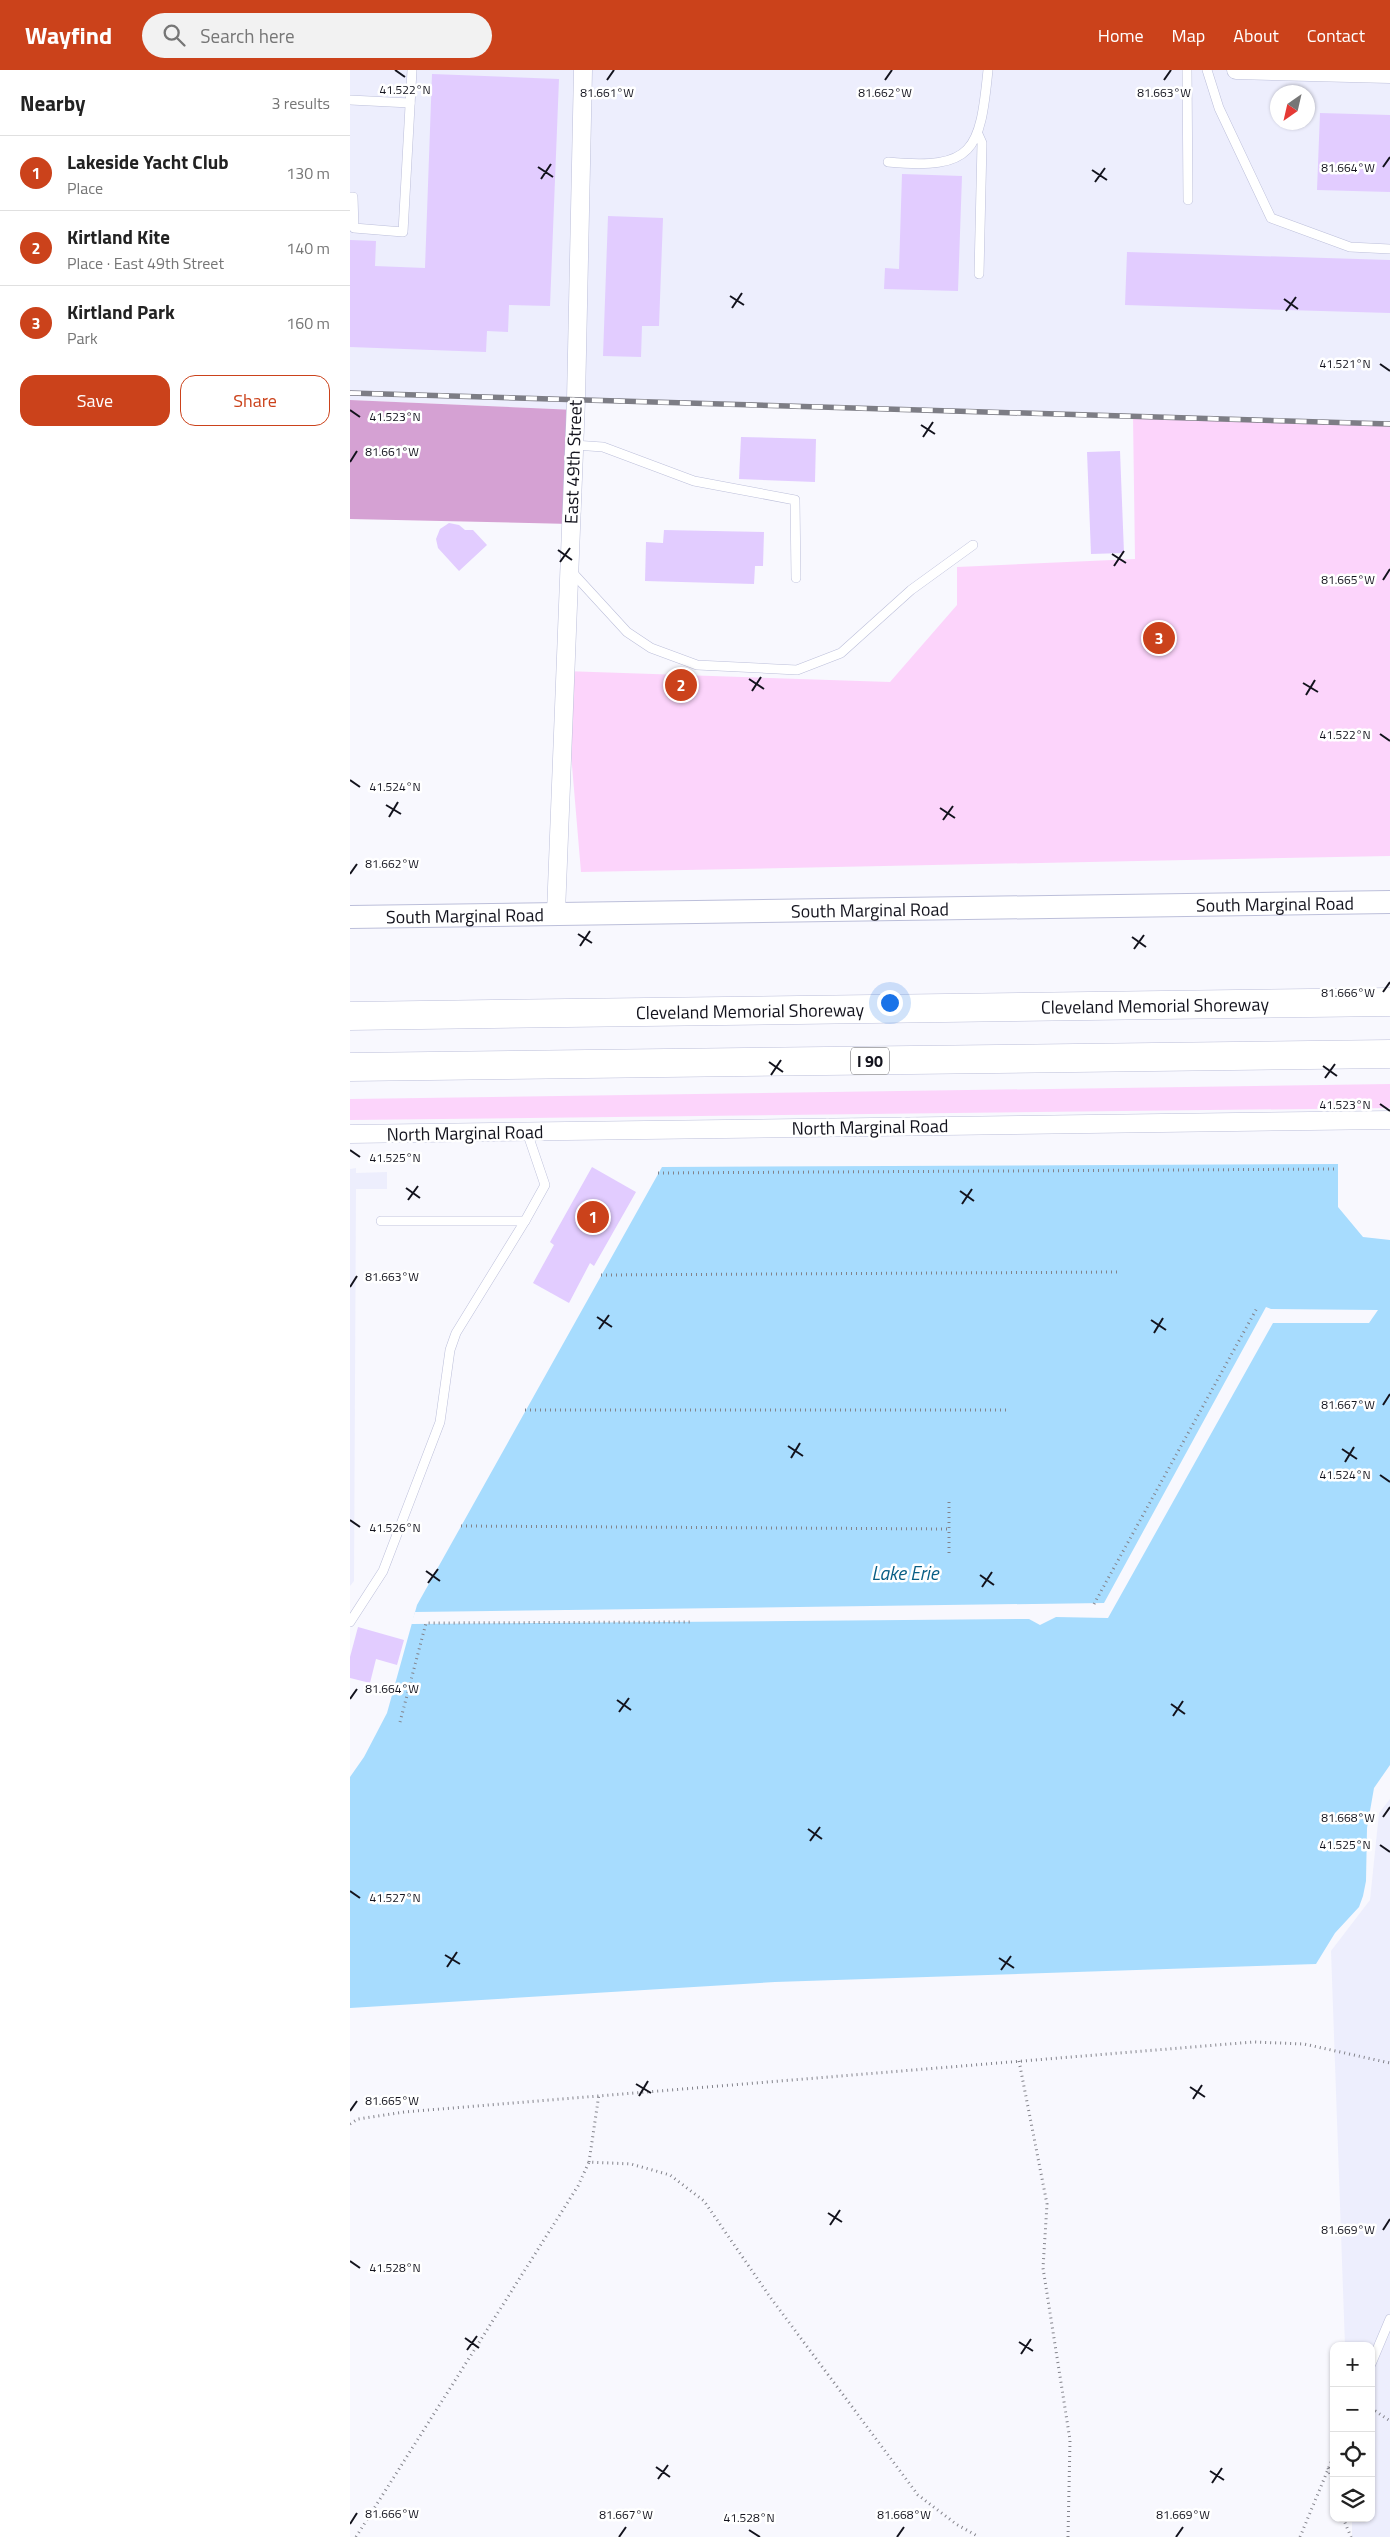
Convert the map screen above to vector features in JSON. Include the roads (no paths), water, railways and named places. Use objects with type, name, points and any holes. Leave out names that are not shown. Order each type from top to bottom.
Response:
[{"type":"highway","name":"Cleveland Memorial Shoreway","points":[[350,1016],[1390,1002]]},
{"type":"highway","name":"I 90","points":[[350,1067],[1390,1054]]},
{"type":"street","name":"East 49th Street","points":[[556,913],[574,444],[583,70]]},
{"type":"street","points":[[1236,70],[1390,74]]},
{"type":"street","name":"South Marginal Road","points":[[350,918],[556,913],[1390,902]]},
{"type":"street","name":"North Marginal Road","points":[[350,1134],[1390,1120]]},
{"type":"lane","points":[[350,197],[353,197],[354,228],[403,232],[412,70]]},
{"type":"lane","points":[[888,162],[924,166],[952,161],[968,150],[978,134],[988,70]]},
{"type":"lane","points":[[1187,70],[1188,200]]},
{"type":"lane","points":[[1207,70],[1219,108],[1271,218],[1350,247],[1390,249]]},
{"type":"lane","points":[[350,100],[410,102]]},
{"type":"lane","points":[[978,134],[982,143],[979,274]]},
{"type":"lane","points":[[574,444],[602,447],[694,481],[795,500],[796,578]]},
{"type":"lane","points":[[569,569],[627,632],[651,648],[698,665],[797,670],[841,653],[910,590],[974,545]]},
{"type":"lane","points":[[350,1622],[383,1571],[440,1422],[450,1350],[456,1333],[545,1185],[527,1132]]},
{"type":"lane","points":[[381,1221],[525,1221]]},
{"type":"lane","points":[[1375,2355],[1390,2319]]},
{"type":"water","name":"Lake Erie","points":[[1338,1164],[1338,1207],[1363,1237],[1390,1240],[1390,1765],[1374,1788],[1367,1828],[1366,1881],[1359,1907],[1335,1933],[1316,1964],[775,1982],[350,2008],[350,1777],[364,1757],[387,1713],[417,1605],[662,1167]]},
{"type":"railway","points":[[350,393],[1390,424]]},
{"type":"place","name":"Kirtland Park","points":[[1159,638]]},
{"type":"place","name":"Kirtland Kite","points":[[681,685]]},
{"type":"place","name":"Lakeside Yacht Club","points":[[593,1217]]}]
